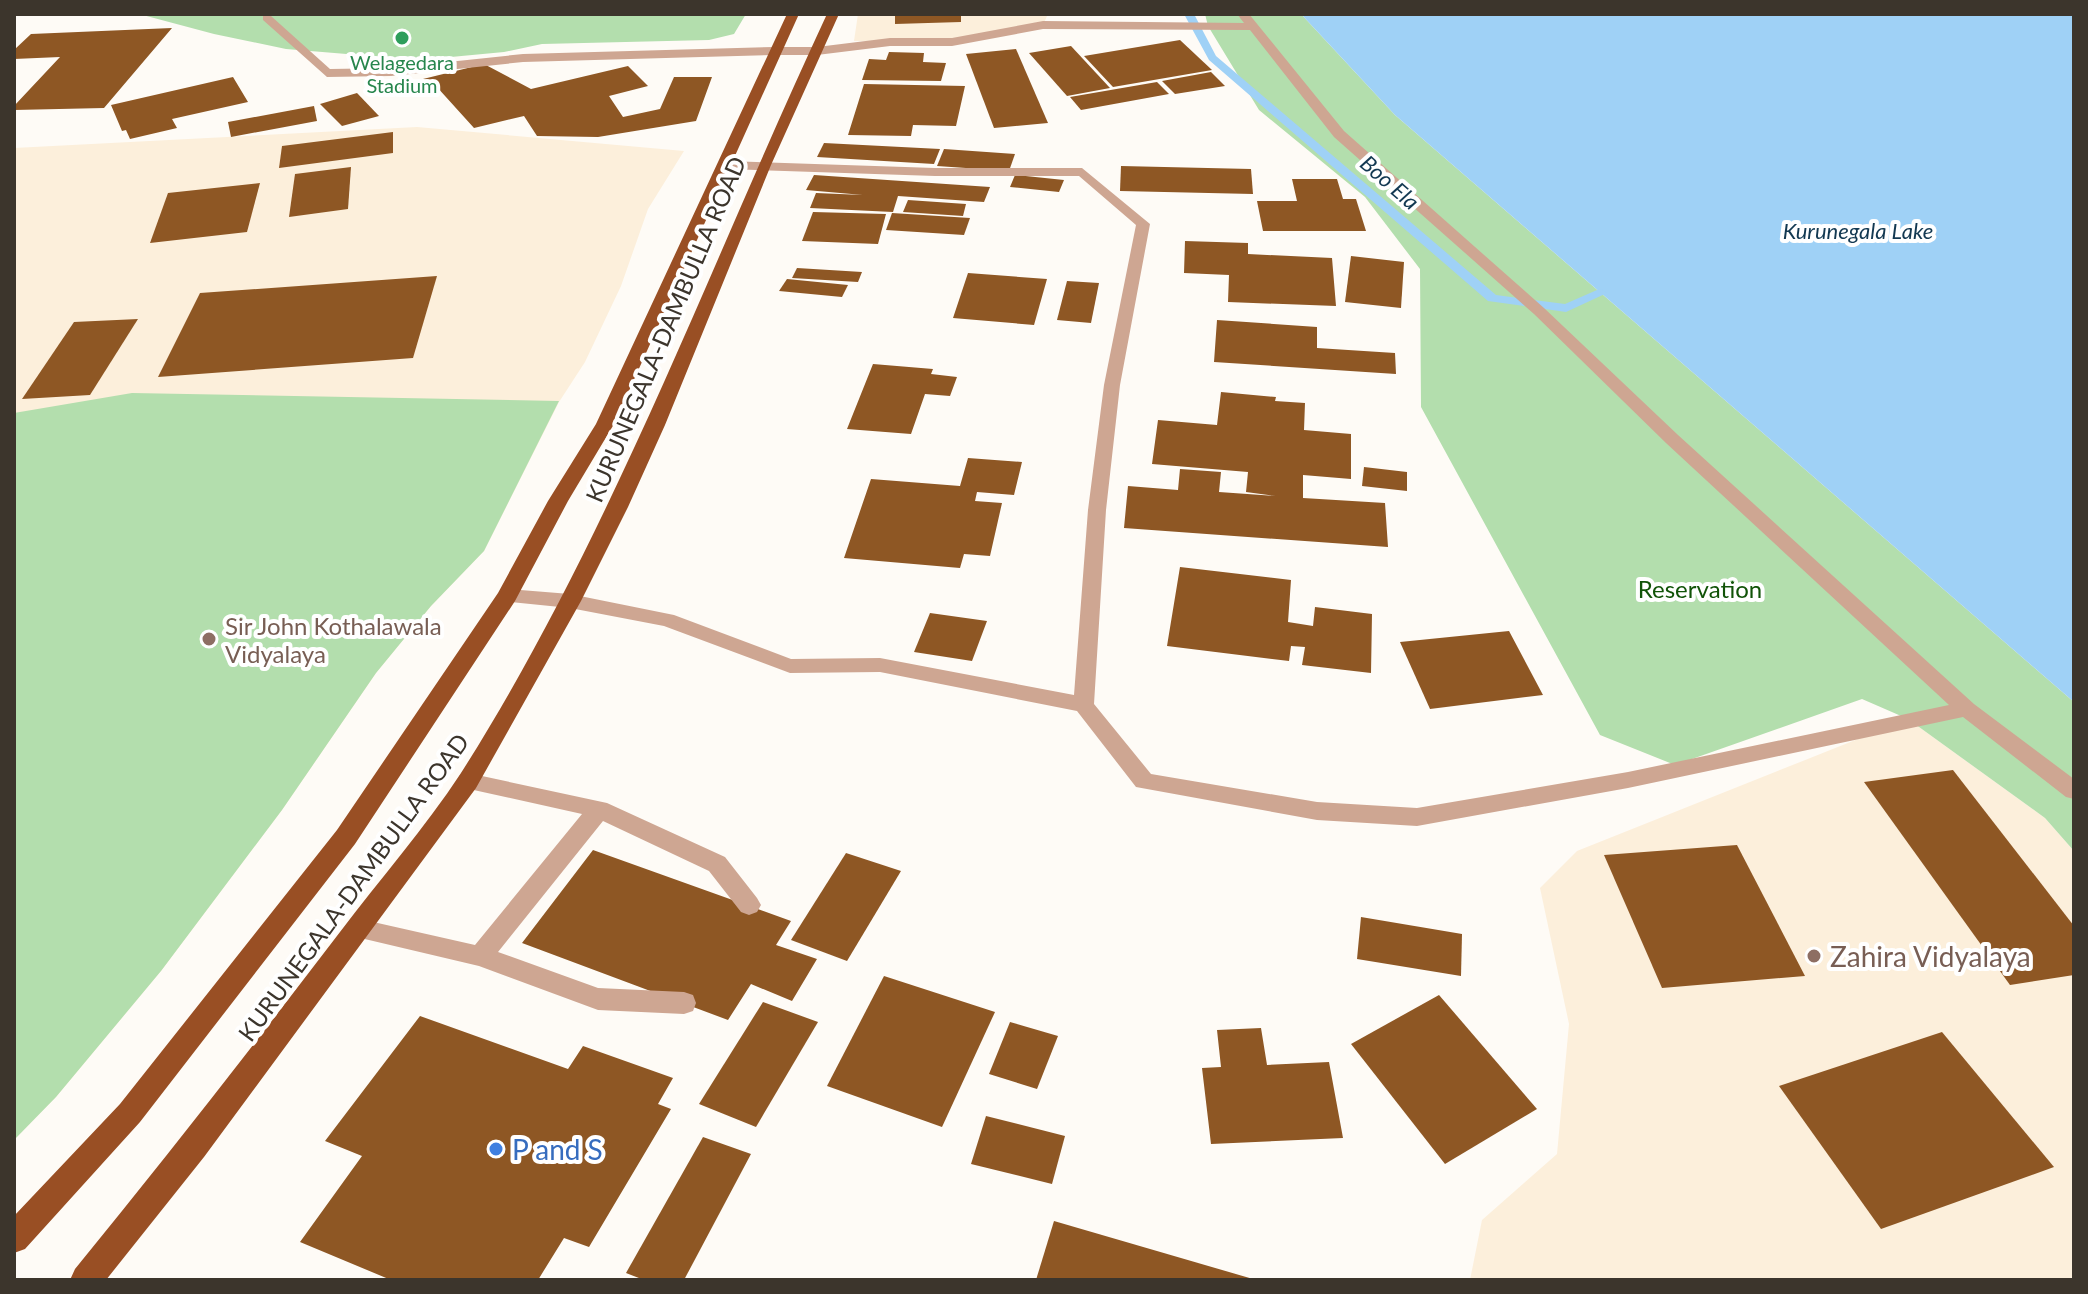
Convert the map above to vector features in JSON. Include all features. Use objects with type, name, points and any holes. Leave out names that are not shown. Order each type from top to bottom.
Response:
[{"type":"highway","name":"KURUNEGALA-DAMBULLA ROAD","points":[[14,1238],[130,1113],[346,837],[507,596],[558,501],[605,424],[793,14]]},
{"type":"highway","name":"KURUNEGALA-DAMBULLA ROAD","points":[[86,1280],[194,1147],[468,781],[570,601],[656,425],[764,165],[833,14]]},
{"type":"street","points":[[267,18],[327,73],[391,72],[523,58],[817,51],[890,42],[952,42],[1043,25],[1180,28],[1246,20],[1339,134],[1539,311],[1672,439],[1967,709],[2074,791]]},
{"type":"street","points":[[726,165],[935,172],[1082,172],[1143,224],[1110,401],[1097,510],[1084,705]]},
{"type":"street","points":[[507,596],[570,601],[667,620],[790,666],[880,665],[1084,705],[1144,781],[1317,811],[1417,817],[1628,780],[1967,709]]},
{"type":"street","points":[[468,781],[599,809],[717,864],[749,905]]},
{"type":"street","points":[[480,956],[599,809]]},
{"type":"street","points":[[360,929],[480,956],[598,999],[684,1003]]},
{"type":"shaded area","points":[[858,14],[1048,14],[1043,25],[952,42],[854,41]]},
{"type":"shaded area","name":"Sir John Kothalawala Vidyalaya","points":[[417,127],[684,151],[648,209],[621,286],[585,362],[559,402],[484,551],[431,606],[376,673],[282,810],[161,971],[56,1097],[14,1140],[14,148]]},
{"type":"shaded area","name":"Zahira Vidyalaya","points":[[1908,719],[2045,818],[2074,851],[2074,1280],[1470,1280],[1482,1220],[1557,1154],[1569,1024],[1540,888],[1577,851]]},
{"type":"green space","name":"Welagedara Stadium","points":[[139,14],[746,14],[734,34],[709,40],[542,44],[504,52],[419,60],[286,49]]},
{"type":"green space","name":"Reservation","points":[[1205,14],[1301,14],[1395,115],[2074,702],[2074,851],[2045,818],[1908,719],[1862,699],[1675,765],[1600,735],[1421,407],[1420,269],[1365,197],[1259,110],[1208,26]]},
{"type":"green space","points":[[132,393],[559,401],[484,551],[431,606],[376,673],[282,810],[161,971],[56,1097],[14,1140],[14,413]]},
{"type":"water","name":"Kurunegala Lake","points":[[1301,14],[2074,14],[2074,702],[1395,115]]},
{"type":"building","points":[[895,14],[961,14],[961,22],[895,24]]},
{"type":"building","points":[[172,28],[104,108],[14,110],[14,106],[60,57],[14,59],[14,50],[31,34]]},
{"type":"building","points":[[1180,40],[1212,70],[1113,87],[1084,56]]},
{"type":"building","points":[[1071,46],[1110,88],[1067,96],[1029,53]]},
{"type":"building","points":[[1016,49],[1048,123],[994,128],[966,54]]},
{"type":"building","points":[[889,52],[924,53],[923,62],[946,63],[941,81],[862,80],[869,59],[886,60]]},
{"type":"building","points":[[484,64],[531,89],[628,66],[648,86],[609,96],[623,117],[660,109],[674,77],[712,77],[696,121],[598,137],[537,136],[524,116],[474,128],[436,86],[394,96],[370,92]]},
{"type":"building","points":[[1211,72],[1225,86],[1175,94],[1162,81]]},
{"type":"building","points":[[233,77],[248,102],[172,119],[177,128],[130,139],[126,130],[122,131],[111,105]]},
{"type":"building","points":[[1157,82],[1169,94],[1081,110],[1070,97]]},
{"type":"building","points":[[864,84],[965,86],[956,126],[913,125],[911,136],[848,135]]},
{"type":"building","points":[[357,93],[379,116],[342,126],[320,104]]},
{"type":"building","points":[[314,106],[317,121],[231,137],[228,122]]},
{"type":"building","points":[[393,132],[393,153],[279,168],[282,146]]},
{"type":"building","points":[[824,143],[940,149],[934,164],[817,157]]},
{"type":"building","points":[[944,149],[1015,154],[1009,171],[937,166]]},
{"type":"building","points":[[1121,166],[1251,169],[1253,194],[1120,191]]},
{"type":"building","points":[[351,167],[348,209],[289,217],[295,174]]},
{"type":"building","points":[[814,175],[990,187],[984,202],[898,196],[893,212],[810,208],[816,193],[863,195],[806,190]]},
{"type":"building","points":[[1015,175],[1064,180],[1059,192],[1010,187]]},
{"type":"building","points":[[1292,179],[1337,179],[1343,199],[1356,199],[1366,231],[1263,231],[1257,201],[1297,201]]},
{"type":"building","points":[[260,183],[247,232],[150,243],[168,193]]},
{"type":"building","points":[[908,200],[966,204],[963,216],[903,212]]},
{"type":"building","points":[[813,212],[886,214],[878,244],[802,241]]},
{"type":"building","points":[[892,213],[970,218],[964,235],[886,230]]},
{"type":"building","points":[[1185,241],[1248,243],[1248,254],[1332,258],[1336,306],[1228,302],[1229,275],[1184,273]]},
{"type":"building","points":[[1351,256],[1404,262],[1401,308],[1345,302]]},
{"type":"building","points":[[797,268],[862,272],[858,282],[792,278]]},
{"type":"building","points":[[968,273],[1047,279],[1034,325],[953,318]]},
{"type":"building","points":[[437,276],[413,358],[158,377],[200,293]]},
{"type":"building","points":[[787,279],[848,285],[842,297],[779,291]]},
{"type":"building","points":[[1067,281],[1099,283],[1091,323],[1057,320]]},
{"type":"building","points":[[138,319],[90,395],[22,399],[74,322]]},
{"type":"building","points":[[1217,320],[1317,327],[1317,348],[1395,353],[1396,374],[1214,362]]},
{"type":"building","points":[[873,364],[933,369],[931,374],[957,377],[950,396],[925,394],[911,434],[847,429]]},
{"type":"building","points":[[1221,392],[1305,403],[1304,430],[1351,434],[1351,479],[1303,475],[1303,498],[1385,503],[1388,547],[1124,528],[1128,486],[1178,490],[1180,469],[1221,472],[1219,492],[1276,496],[1246,492],[1248,472],[1152,464],[1158,420],[1217,425]]},
{"type":"building","points":[[968,458],[1022,462],[1014,495],[977,492],[975,501],[1002,503],[990,556],[964,554],[960,568],[844,558],[871,479],[960,486]]},
{"type":"building","points":[[1364,467],[1407,472],[1407,491],[1362,486]]},
{"type":"building","points":[[1180,567],[1291,580],[1288,622],[1313,626],[1315,607],[1372,614],[1371,673],[1302,665],[1305,647],[1291,646],[1289,661],[1167,646]]},
{"type":"building","points":[[930,613],[987,621],[972,661],[914,652]]},
{"type":"building","points":[[1509,631],[1543,695],[1430,709],[1400,642]]},
{"type":"building","points":[[1953,770],[2074,926],[2074,975],[2010,985],[1864,782]]},
{"type":"building","points":[[1737,845],[1805,976],[1662,988],[1604,855]]},
{"type":"building","points":[[593,850],[791,921],[776,945],[817,959],[792,1001],[751,984],[728,1020],[522,943]]},
{"type":"building","points":[[846,853],[901,871],[847,961],[791,940]]},
{"type":"building","points":[[1361,917],[1462,934],[1461,976],[1357,959]]},
{"type":"building","points":[[884,976],[995,1012],[942,1127],[827,1086]]},
{"type":"building","points":[[1439,995],[1537,1109],[1445,1164],[1351,1044]]},
{"type":"building","points":[[763,1002],[818,1022],[756,1127],[699,1104]]},
{"type":"building","name":"P and S","points":[[420,1016],[568,1069],[583,1046],[673,1078],[658,1104],[671,1109],[589,1247],[564,1238],[538,1280],[391,1280],[300,1242],[362,1156],[325,1141]]},
{"type":"building","points":[[1010,1022],[1058,1036],[1037,1089],[989,1074]]},
{"type":"building","points":[[1261,1028],[1267,1065],[1329,1062],[1343,1138],[1211,1144],[1202,1068],[1221,1067],[1217,1030]]},
{"type":"building","points":[[1942,1032],[2054,1167],[1881,1229],[1779,1086]]},
{"type":"building","points":[[986,1116],[1065,1136],[1052,1184],[971,1164]]},
{"type":"building","points":[[703,1137],[751,1154],[684,1280],[644,1280],[626,1273]]},
{"type":"building","points":[[1054,1221],[1253,1279],[1036,1280]]},
{"type":"waterway","name":"Boo Ela","points":[[1189,14],[1212,58],[1492,298],[1566,308],[1601,293]]},
{"type":"place","name":"Welagedara Stadium","points":[[402,38]]},
{"type":"place","name":"Sir John Kothalawala Vidyalaya","points":[[209,639]]},
{"type":"place","name":"Zahira Vidyalaya","points":[[1814,956]]},
{"type":"place","name":"P and S","points":[[496,1149]]}]
